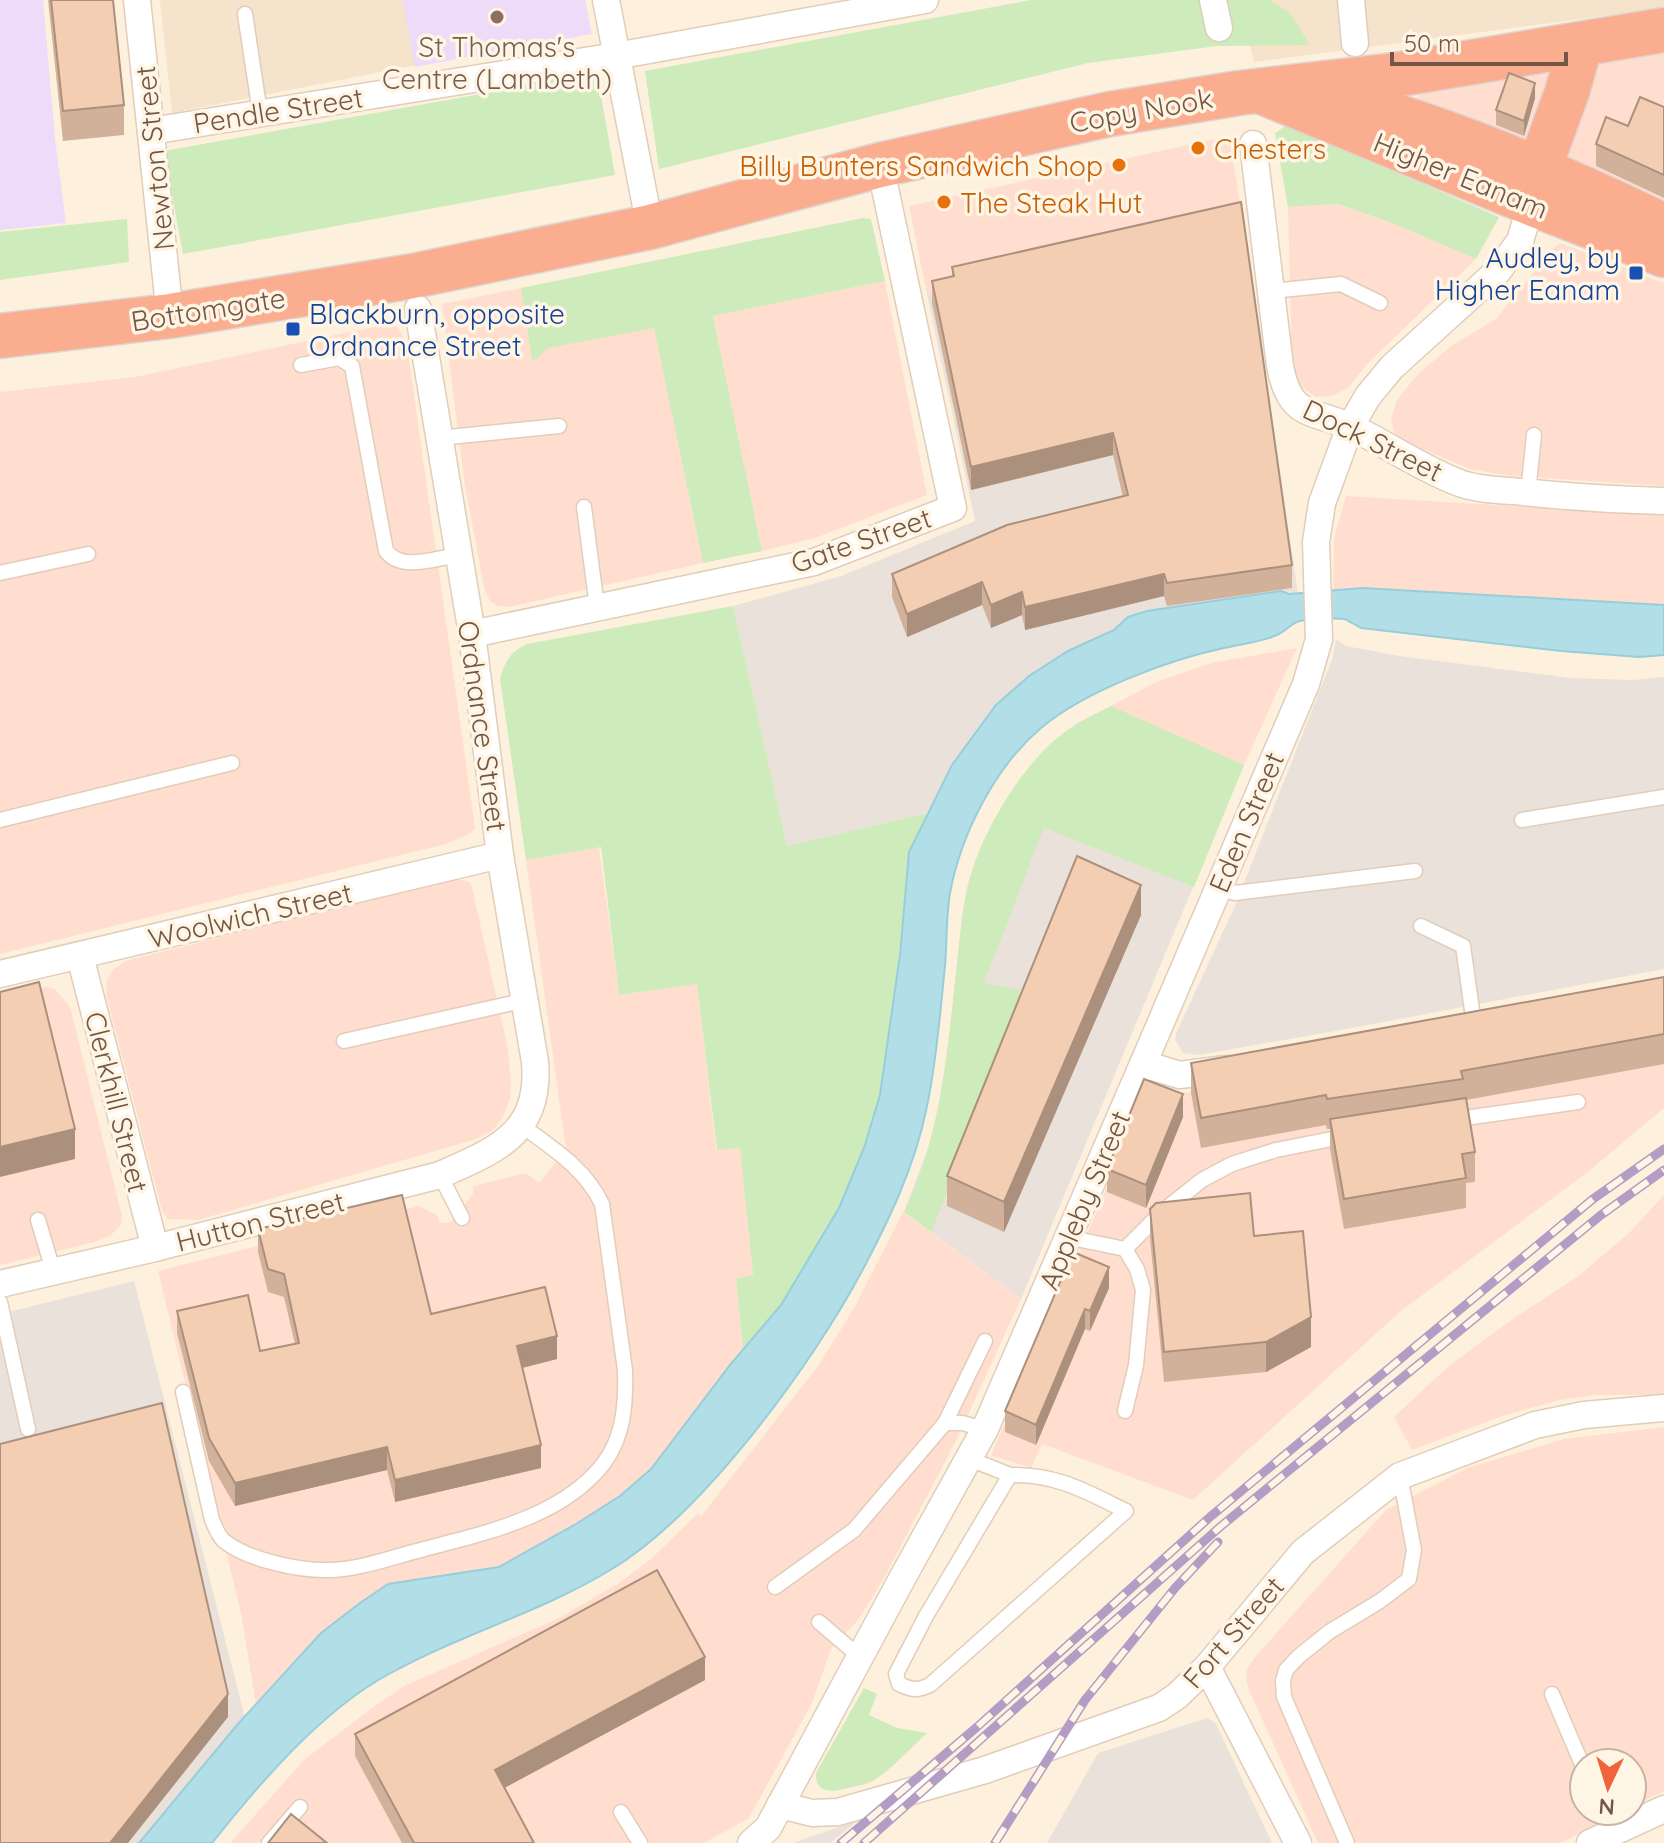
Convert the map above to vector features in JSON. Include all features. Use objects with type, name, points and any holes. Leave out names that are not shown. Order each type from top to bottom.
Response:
[{"type":"highway","name":"Copy Nook","points":[[650,227],[880,165],[1110,114],[1395,75],[1664,30]]},
{"type":"highway","points":[[1536,187],[1580,46]]},
{"type":"highway","name":"Higher Eanam","points":[[1275,89],[1394,114],[1664,255]]},
{"type":"highway","name":"Higher Eanam","points":[[1536,187],[1664,226]]},
{"type":"highway","name":"Bottomgate","points":[[0,336],[170,316],[413,276],[650,227]]},
{"type":"street","name":"Newton Street","points":[[137,0],[170,316]]},
{"type":"street","points":[[606,0],[650,227]]},
{"type":"street","name":"Pendle Street","points":[[151,131],[616,56],[925,0]]},
{"type":"street","points":[[1213,0],[1219,28]]},
{"type":"street","points":[[1351,0],[1355,43]]},
{"type":"street","name":"Dock Street","points":[[1253,144],[1280,366],[1296,405],[1308,413],[1350,427],[1458,483],[1600,500],[1664,501]]},
{"type":"street","name":"Gate Street","points":[[472,634],[814,562],[953,508],[880,165]]},
{"type":"street","points":[[1350,427],[1368,396],[1392,367],[1498,271],[1520,241],[1536,187]]},
{"type":"street","name":"Ordnance Street","points":[[418,309],[472,634],[500,855],[537,1080],[532,1106],[517,1131]]},
{"type":"street","name":"Eden Street","points":[[1143,1064],[1306,684],[1319,639],[1316,542],[1322,503],[1350,427]]},
{"type":"street","name":"Woolwich Street","points":[[0,974],[500,855]]},
{"type":"street","name":"Clerkhill Street","points":[[80,956],[155,1248]]},
{"type":"street","points":[[1443,1030],[1503,1019]]},
{"type":"street","points":[[1143,1064],[1180,1075],[1243,1066]]},
{"type":"street","name":"Appleby Street","points":[[751,1843],[768,1828],[970,1459],[1143,1064]]},
{"type":"street","name":"Hutton Street","points":[[0,1284],[440,1175],[488,1153],[517,1131]]},
{"type":"street","name":"Fort Street","points":[[780,1805],[812,1813],[838,1812],[985,1770],[1159,1708],[1177,1696],[1207,1667],[1303,1552],[1400,1476],[1535,1425],[1584,1415],[1664,1408]]},
{"type":"street","points":[[1207,1667],[1298,1843]]},
{"type":"street","points":[[1601,1829],[1664,1809]]},
{"type":"lane","points":[[245,14],[260,113]]},
{"type":"lane","points":[[1272,291],[1341,284],[1380,303]]},
{"type":"lane","points":[[301,365],[339,358],[352,366],[386,551],[392,560],[403,564],[459,555]]},
{"type":"lane","points":[[439,438],[559,426]]},
{"type":"lane","points":[[1528,493],[1534,435]]},
{"type":"lane","points":[[584,507],[597,607]]},
{"type":"lane","points":[[0,573],[88,554]]},
{"type":"lane","points":[[0,820],[232,763]]},
{"type":"lane","points":[[1522,820],[1664,797]]},
{"type":"lane","points":[[1218,888],[1235,893],[1415,871]]},
{"type":"lane","points":[[1421,926],[1463,946],[1474,1024]]},
{"type":"lane","points":[[344,1041],[526,1000]]},
{"type":"lane","points":[[1431,1123],[1578,1102]]},
{"type":"lane","points":[[183,1392],[212,1520],[222,1540],[244,1552],[292,1567],[334,1570],[482,1533],[530,1516],[563,1499],[587,1481],[604,1463],[615,1443],[623,1421],[626,1398],[625,1370],[602,1204],[594,1188],[567,1159],[517,1131]]},
{"type":"lane","points":[[1125,1249],[1163,1211],[1202,1180],[1232,1164],[1276,1150],[1360,1134]]},
{"type":"lane","points":[[440,1175],[462,1218]]},
{"type":"lane","points":[[38,1220],[53,1270]]},
{"type":"lane","points":[[1067,1237],[1125,1249],[1137,1269],[1143,1290],[1136,1365],[1125,1411]]},
{"type":"lane","points":[[0,1302],[28,1429]]},
{"type":"lane","points":[[775,1587],[854,1530],[945,1423],[985,1341]]},
{"type":"lane","points":[[945,1423],[962,1423],[985,1429]]},
{"type":"lane","points":[[970,1459],[1010,1475],[1036,1474],[1071,1484],[1126,1511],[930,1685],[917,1691],[899,1684],[896,1674],[926,1616],[1010,1475]]},
{"type":"lane","points":[[1347,1843],[1284,1697],[1283,1681],[1286,1670],[1298,1657],[1329,1632],[1409,1579],[1414,1550],[1400,1476]]},
{"type":"lane","points":[[819,1622],[860,1657]]},
{"type":"lane","points":[[1552,1694],[1575,1747]]},
{"type":"lane","points":[[269,1843],[300,1807]]},
{"type":"lane","points":[[621,1812],[640,1843]]},
{"type":"shaded area","points":[[0,0],[43,0],[66,223],[0,230]]},
{"type":"shaded area","points":[[160,0],[584,0],[589,31],[172,113]]},
{"type":"shaded area","name":"St Thomas's Centre (Lambeth)","points":[[403,0],[585,0],[592,34],[415,67]]},
{"type":"shaded area","points":[[1240,0],[1664,0],[1664,8],[1254,62]]},
{"type":"shaded area","points":[[1664,53],[1664,205],[1416,109],[1420,93]]},
{"type":"shaded area","points":[[1229,136],[1243,219],[927,294],[909,206]]},
{"type":"shaded area","points":[[1338,204],[1476,259],[1368,363],[1349,387],[1332,396],[1315,397],[1295,381],[1292,363],[1288,207]]},
{"type":"shaded area","points":[[1243,219],[1298,594],[1281,591],[1147,611],[1128,617],[1114,630],[1068,651],[996,705],[952,765],[927,813],[787,846],[733,606],[841,576],[975,521],[927,294]]},
{"type":"shaded area","points":[[1561,243],[1664,283],[1664,486],[1511,476],[1470,469],[1412,445],[1394,434],[1391,418],[1397,400],[1417,375],[1451,346],[1496,319],[1553,248]]},
{"type":"shaded area","points":[[885,281],[927,495],[815,538],[762,551],[713,316]]},
{"type":"shaded area","points":[[521,288],[532,361],[549,348],[654,327],[703,563],[509,607],[497,606],[490,601],[485,591],[465,486],[442,304]]},
{"type":"shaded area","points":[[388,324],[398,328],[407,345],[475,828],[470,834],[446,844],[0,954],[0,392],[135,377]]},
{"type":"shaded area","points":[[1346,496],[1664,515],[1664,605],[1362,588],[1333,592],[1334,538]]},
{"type":"shaded area","points":[[1336,639],[1346,646],[1400,656],[1571,678],[1633,680],[1664,677],[1664,969],[1199,1055],[1183,1053],[1175,1040],[1177,1031],[1234,908],[1333,657]]},
{"type":"shaded area","points":[[1297,648],[1244,765],[1111,706],[1156,682],[1211,663]]},
{"type":"shaded area","points":[[1111,706],[1244,765],[1021,1299],[904,1212],[934,1132],[947,1060],[962,915],[968,883],[986,837],[1011,792],[1051,743],[1079,722]]},
{"type":"shaded area","points":[[599,847],[619,995],[697,984],[716,1149],[740,1147],[753,1275],[736,1280],[743,1350],[651,1469],[620,1496],[499,1567],[439,1578],[321,1633],[256,1704],[241,1613],[158,1271],[419,1206],[437,1215],[440,1223],[451,1222],[473,1194],[473,1186],[526,1173],[539,1183],[566,1150],[526,860]]},
{"type":"shaded area","points":[[446,881],[471,883],[508,1049],[510,1099],[503,1117],[492,1131],[473,1140],[198,1220],[168,1219],[162,1211],[106,994],[107,979],[114,969],[125,961]]},
{"type":"shaded area","points":[[48,987],[56,990],[70,1007],[122,1216],[121,1225],[110,1236],[95,1242],[0,1265],[0,995]]},
{"type":"shaded area","points":[[1664,1006],[1664,1108],[1589,1171],[1401,1311],[1193,1500],[1042,1444],[1031,1468],[991,1455],[1145,1100]]},
{"type":"shaded area","points":[[1664,1195],[1664,1395],[1596,1395],[1560,1400],[1502,1416],[1412,1450],[1394,1417],[1450,1365],[1577,1277],[1628,1234]]},
{"type":"shaded area","points":[[903,1212],[1021,1299],[958,1437],[883,1580],[858,1620],[831,1649],[812,1703],[749,1818],[704,1843],[230,1843],[305,1759],[375,1706],[404,1686],[559,1618],[619,1583],[651,1559],[698,1513],[701,1516],[818,1366],[854,1308]]},
{"type":"shaded area","points":[[134,1281],[246,1722],[143,1843],[0,1843],[0,1314]]},
{"type":"shaded area","points":[[1664,1427],[1664,1791],[1648,1799],[1648,1747],[1568,1747],[1568,1827],[1592,1827],[1561,1843],[1318,1843],[1249,1690],[1247,1669],[1386,1510],[1467,1468],[1564,1439]]},
{"type":"shaded area","points":[[1207,1718],[1215,1722],[1272,1843],[1047,1843],[1098,1753]]},
{"type":"shaded area","points":[[857,1821],[830,1843],[794,1843],[801,1840]]},
{"type":"green space","points":[[1031,0],[1270,0],[1290,13],[1310,45],[1217,46],[1088,63],[659,169],[645,71]]},
{"type":"green space","points":[[597,73],[615,175],[183,254],[164,151]]},
{"type":"green space","points":[[1287,125],[1499,217],[1476,259],[1338,204],[1288,207],[1275,133]]},
{"type":"green space","points":[[863,218],[871,219],[885,281],[713,316],[762,551],[703,563],[654,328],[549,348],[532,362],[521,288]]},
{"type":"green space","points":[[127,219],[129,262],[0,280],[0,232]]},
{"type":"green space","points":[[733,606],[787,846],[927,813],[909,852],[892,1024],[880,1095],[864,1148],[839,1208],[781,1305],[743,1350],[736,1279],[753,1275],[740,1148],[717,1150],[697,984],[619,995],[601,847],[526,860],[500,679],[509,658],[527,644]]},
{"type":"green space","points":[[1111,706],[1244,765],[1194,887],[1044,828],[984,983],[1020,990],[1019,1018],[931,1232],[904,1212],[917,1182],[935,1122],[946,1060],[963,915],[973,868],[989,829],[1036,759],[1063,733]]},
{"type":"green space","points":[[864,1688],[877,1694],[869,1715],[897,1728],[927,1733],[873,1781],[839,1790],[823,1789],[819,1786],[816,1773]]},
{"type":"water","points":[[1362,588],[1664,605],[1664,655],[1639,657],[1561,651],[1361,628],[1345,619],[1304,620],[1280,634],[1202,653],[1128,679],[1080,702],[1041,728],[1009,762],[982,803],[955,871],[929,1093],[915,1153],[900,1193],[841,1309],[752,1435],[682,1512],[647,1544],[612,1569],[558,1598],[416,1660],[364,1689],[340,1707],[271,1773],[212,1843],[139,1843],[237,1725],[321,1633],[388,1584],[499,1567],[620,1496],[651,1469],[730,1365],[781,1305],[839,1208],[864,1148],[880,1095],[900,955],[909,852],[952,765],[996,705],[1029,676],[1068,651],[1114,630],[1128,617],[1147,611],[1281,591],[1289,594]]},
{"type":"building","points":[[51,0],[113,0],[124,105],[63,111]]},
{"type":"building","points":[[1509,73],[1535,83],[1524,121],[1496,110]]},
{"type":"building","points":[[1640,97],[1664,107],[1664,175],[1596,144],[1606,117],[1628,126]]},
{"type":"building","points":[[1241,202],[1292,565],[1167,583],[1164,574],[1025,607],[1022,592],[991,605],[982,582],[907,614],[892,574],[1007,525],[1128,495],[1113,433],[971,467],[932,281],[954,276],[952,267]]},
{"type":"building","points":[[1077,856],[1141,885],[1004,1202],[947,1176]]},
{"type":"building","points":[[1664,977],[1664,1034],[1461,1071],[1463,1079],[1327,1099],[1326,1095],[1201,1118],[1191,1063]]},
{"type":"building","points":[[39,982],[75,1129],[0,1147],[0,992]]},
{"type":"building","points":[[1144,1079],[1183,1094],[1146,1185],[1107,1169]]},
{"type":"building","points":[[1466,1098],[1475,1152],[1462,1154],[1466,1178],[1344,1199],[1330,1119]]},
{"type":"building","points":[[1250,1193],[1254,1236],[1303,1231],[1311,1317],[1266,1342],[1164,1352],[1150,1209],[1156,1203]]},
{"type":"building","points":[[402,1195],[431,1314],[545,1287],[557,1336],[517,1346],[541,1445],[395,1480],[387,1447],[235,1483],[209,1438],[177,1311],[248,1295],[260,1351],[299,1343],[284,1274],[268,1269],[258,1229]]},
{"type":"building","points":[[1073,1252],[1109,1267],[1090,1311],[1085,1309],[1036,1425],[1005,1411]]},
{"type":"building","points":[[162,1403],[228,1694],[110,1843],[0,1843],[0,1444]]},
{"type":"building","points":[[657,1570],[705,1657],[495,1770],[534,1843],[414,1843],[355,1734]]},
{"type":"building","points":[[291,1814],[327,1843],[268,1843]]},
{"type":"railway","points":[[841,1843],[977,1727],[1210,1517],[1593,1199],[1664,1149]]},
{"type":"railway","points":[[864,1843],[1220,1527],[1601,1215],[1664,1170]]},
{"type":"railway","points":[[995,1843],[1085,1700],[1175,1588],[1218,1542]]},
{"type":"place","name":"St Thomas's Centre (Lambeth)","points":[[497,17]]},
{"type":"place","name":"Chesters","points":[[1198,148]]},
{"type":"place","name":"Billy Bunters Sandwich Shop","points":[[1119,165]]},
{"type":"place","name":"The Steak Hut","points":[[944,202]]},
{"type":"place","name":"Audley, by Higher Eanam","points":[[1636,273]]},
{"type":"place","name":"Blackburn, opposite Ordnance Street","points":[[293,329]]}]
